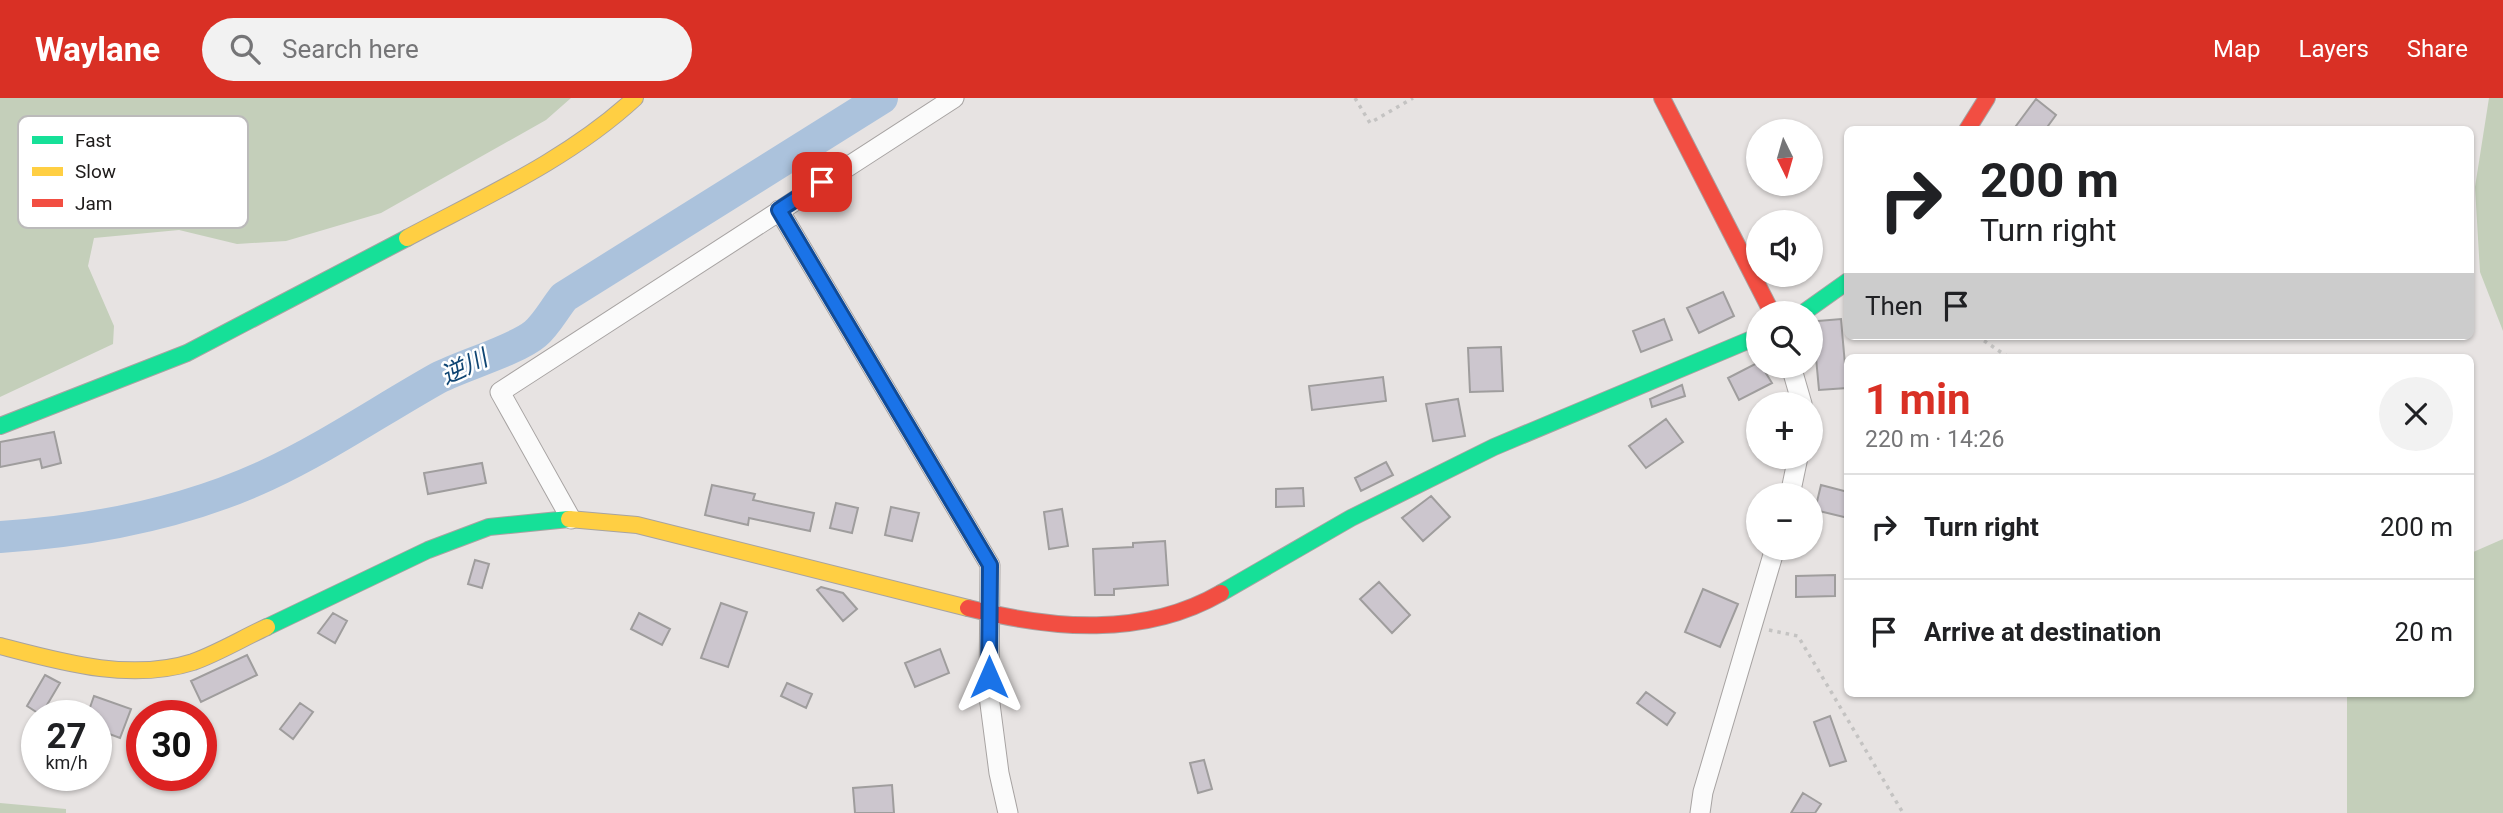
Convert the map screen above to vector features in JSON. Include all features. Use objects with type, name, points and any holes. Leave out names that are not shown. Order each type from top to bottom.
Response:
[{"type":"street","points":[[0,426],[187,353],[537,170],[606,125],[635,98]]},
{"type":"street","points":[[571,519],[500,392],[954,98]]},
{"type":"street","points":[[1662,98],[1766,301]]},
{"type":"street","points":[[1970,126],[1987,98]]},
{"type":"street","points":[[779,210],[990,565],[993,735],[1008,813]]},
{"type":"street","points":[[1820,301],[1844,284]]},
{"type":"street","points":[[0,646],[71,665],[139,670],[192,662],[428,550],[489,527],[571,519],[637,525],[989,613],[1083,627],[1139,623],[1202,604],[1351,518],[1494,447],[1746,341]]},
{"type":"street","points":[[1700,813],[1703,792],[1772,560]]},
{"type":"path","points":[[1355,98],[1370,123],[1413,98]]},
{"type":"path","points":[[1983,340],[2004,354]]},
{"type":"path","points":[[1753,627],[1798,636],[1903,813]]},
{"type":"green space","points":[[0,98],[571,98],[546,120],[381,213],[286,241],[237,244],[179,230],[94,238],[88,266],[114,326],[113,344],[0,397]]},
{"type":"green space","points":[[2489,98],[2503,98],[2503,331],[2480,272],[2475,187]]},
{"type":"green space","points":[[2503,539],[2503,813],[2347,813],[2347,697],[2474,697],[2474,552]]},
{"type":"green space","points":[[0,803],[66,809],[66,813],[0,813]]},
{"type":"building","points":[[2036,99],[2056,115],[2048,126],[2016,126]]},
{"type":"building","points":[[1723,292],[1734,316],[1699,333],[1687,308]]},
{"type":"building","points":[[1664,319],[1672,340],[1641,352],[1633,331]]},
{"type":"building","points":[[1841,319],[1844,388],[1819,390],[1818,378],[1823,378],[1823,321]]},
{"type":"building","points":[[1501,347],[1503,391],[1470,392],[1468,348]]},
{"type":"building","points":[[1746,369],[1746,378],[1769,378],[1772,383],[1755,392],[1746,392],[1746,396],[1739,400],[1728,378]]},
{"type":"building","points":[[1383,377],[1386,401],[1312,410],[1309,386]]},
{"type":"building","points":[[1682,385],[1685,396],[1652,407],[1650,399]]},
{"type":"building","points":[[1458,399],[1465,436],[1433,441],[1426,404]]},
{"type":"building","points":[[1666,419],[1683,442],[1646,468],[1629,446]]},
{"type":"building","points":[[54,432],[61,463],[42,468],[40,459],[0,467],[0,442]]},
{"type":"building","points":[[1386,462],[1393,475],[1361,491],[1355,478]]},
{"type":"building","points":[[482,463],[486,483],[428,494],[424,473]]},
{"type":"building","points":[[712,485],[755,494],[753,500],[814,513],[810,531],[749,518],[748,525],[705,515]]},
{"type":"building","points":[[1823,486],[1844,491],[1844,517],[1823,512]]},
{"type":"building","points":[[1303,488],[1304,506],[1276,507],[1276,489]]},
{"type":"building","points":[[1431,496],[1450,517],[1423,541],[1402,518]]},
{"type":"building","points":[[836,503],[858,508],[852,533],[830,528]]},
{"type":"building","points":[[891,507],[919,513],[912,541],[885,535]]},
{"type":"building","points":[[1062,509],[1068,546],[1049,549],[1044,512]]},
{"type":"building","points":[[1165,541],[1168,585],[1114,589],[1114,595],[1095,595],[1093,549],[1133,547],[1133,543]]},
{"type":"building","points":[[475,560],[489,564],[482,588],[468,584]]},
{"type":"building","points":[[1835,575],[1835,596],[1796,597],[1796,576]]},
{"type":"building","points":[[1379,582],[1410,615],[1392,633],[1360,599]]},
{"type":"building","points":[[821,587],[843,593],[857,609],[843,621],[817,590]]},
{"type":"building","points":[[1703,589],[1738,604],[1720,647],[1685,632]]},
{"type":"building","points":[[721,603],[747,612],[728,667],[701,658]]},
{"type":"building","points":[[333,613],[347,621],[335,643],[318,633]]},
{"type":"building","points":[[639,613],[670,629],[662,645],[631,629]]},
{"type":"building","points":[[940,649],[949,673],[915,687],[905,663]]},
{"type":"building","points":[[247,655],[257,675],[205,700],[200,700],[191,681]]},
{"type":"building","points":[[45,675],[60,683],[50,700],[30,700]]},
{"type":"building","points":[[787,683],[812,694],[806,708],[781,696]]},
{"type":"building","points":[[1646,692],[1675,713],[1667,725],[1637,703]]},
{"type":"building","points":[[112,702],[126,707],[126,722],[120,738],[112,735]]},
{"type":"building","points":[[300,703],[313,712],[293,739],[280,729]]},
{"type":"building","points":[[1830,716],[1846,761],[1830,766],[1814,722]]},
{"type":"building","points":[[1204,760],[1212,789],[1198,793],[1190,763]]},
{"type":"building","points":[[892,785],[894,813],[855,813],[853,788]]},
{"type":"building","points":[[1803,793],[1821,804],[1815,813],[1791,813]]},
{"type":"waterway","name":"逆川","points":[[0,537],[69,530],[136,518],[203,500],[267,475],[438,378],[526,340],[543,326],[564,297],[882,98]]},
{"type":"traffic: fast","points":[[0,426],[187,353],[407,238]]},
{"type":"traffic: fast","points":[[1820,301],[1844,284]]},
{"type":"traffic: fast","points":[[1221,593],[1351,518],[1494,447],[1746,341]]},
{"type":"traffic: fast","points":[[267,627],[428,550],[489,527],[569,519]]},
{"type":"traffic: slow","points":[[407,238],[555,158],[583,140],[635,98]]},
{"type":"traffic: slow","points":[[569,519],[637,525],[968,608]]},
{"type":"traffic: slow","points":[[0,646],[71,663],[120,670],[145,670],[193,662],[267,627]]},
{"type":"traffic: jam","points":[[1662,98],[1766,301]]},
{"type":"traffic: jam","points":[[1970,126],[1987,98]]},
{"type":"traffic: jam","points":[[968,608],[1032,621],[1096,625],[1129,623],[1160,617],[1221,593]]},
{"type":"route","points":[[822,182],[779,210],[990,565],[989,677]]}]
